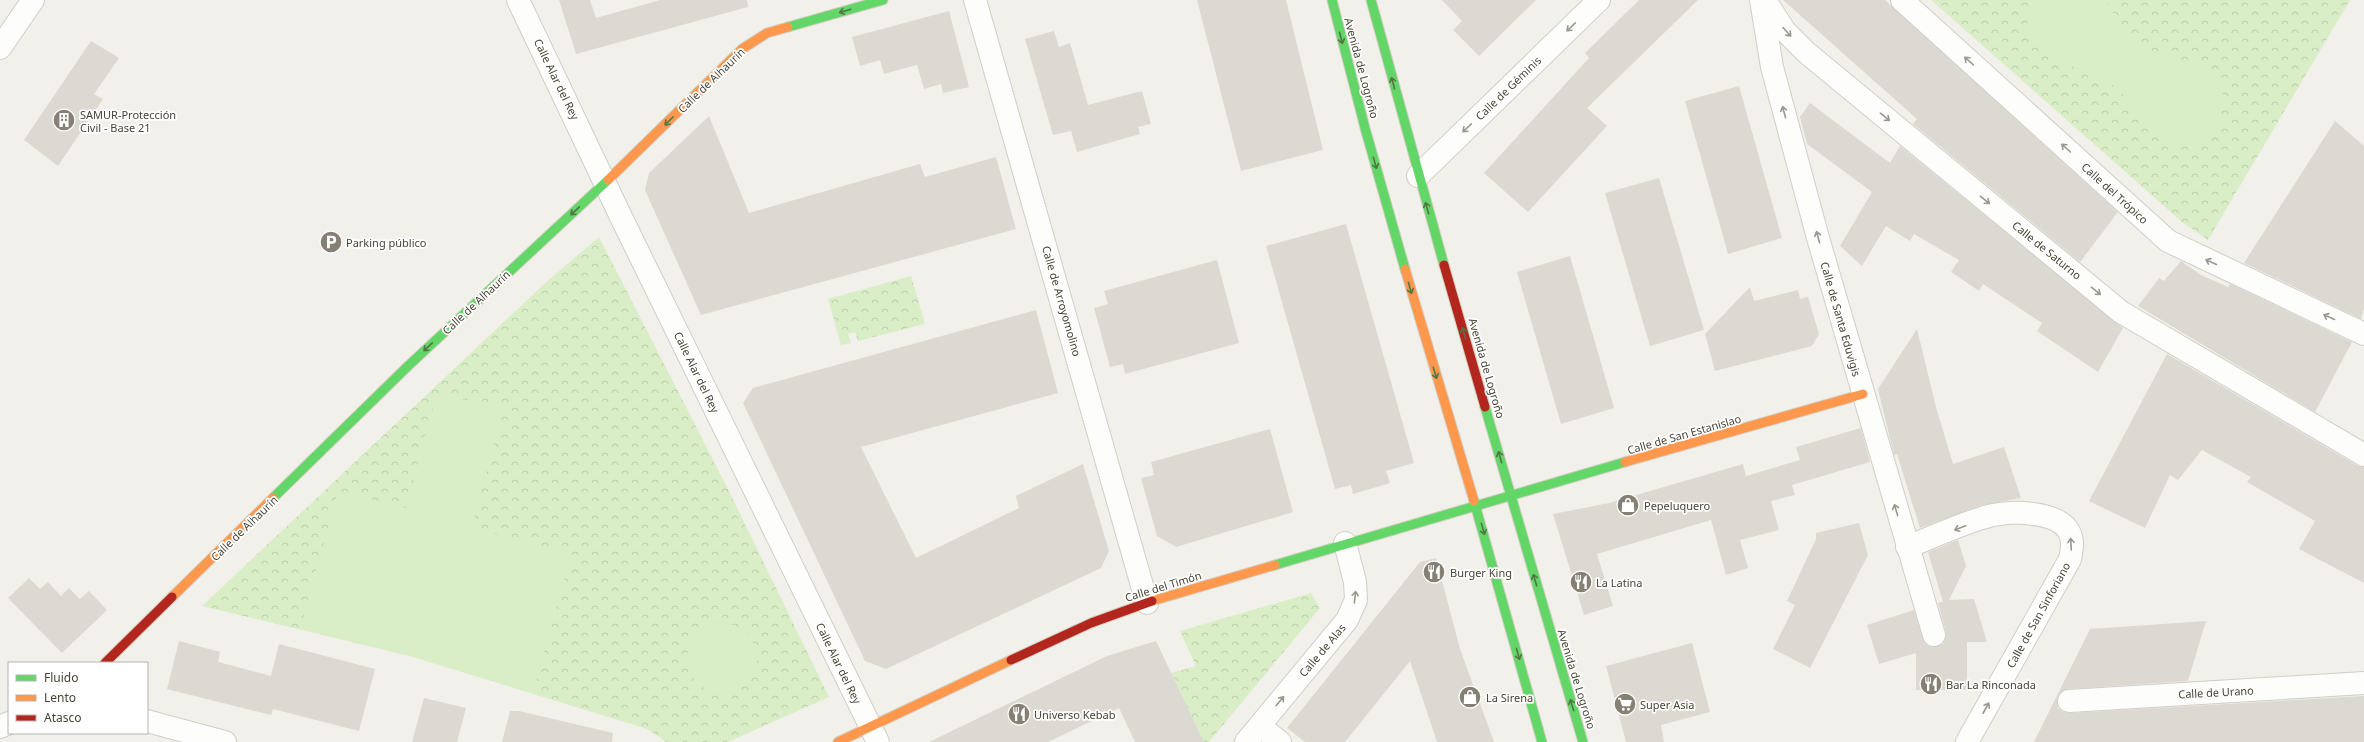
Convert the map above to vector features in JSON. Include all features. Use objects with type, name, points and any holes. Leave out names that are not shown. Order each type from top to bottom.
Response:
[{"type":"street","points":[[0,48],[33,0]]},
{"type":"street","name":"Calle Alar del Rey","points":[[518,0],[874,734]]},
{"type":"street","name":"Calle de Alhaurín","points":[[106,662],[408,366],[606,182],[742,49],[767,33],[883,0]]},
{"type":"street","name":"Calle de Arroyomolino","points":[[975,0],[1147,603]]},
{"type":"street","name":"Avenida de Logroño","points":[[1332,0],[1347,65],[1416,308],[1476,505],[1542,742]]},
{"type":"street","name":"Avenida de Logroño","points":[[1371,0],[1418,176],[1583,742]]},
{"type":"street","name":"Calle de Géminis","points":[[1418,176],[1598,0]]},
{"type":"street","name":"Calle de Santa Eduvigis","points":[[1760,0],[1772,67],[1863,394],[1934,635]]},
{"type":"street","name":"Calle de Saturno","points":[[1765,0],[1784,30],[1807,53],[2121,312],[2364,455]]},
{"type":"street","name":"Calle del Trópico","points":[[1902,0],[2168,241],[2364,334]]},
{"type":"street","name":"Calle de San Estanislao","points":[[1511,495],[1863,394]]},
{"type":"street","name":"Calle del Timón","points":[[838,742],[874,734],[1091,623],[1147,603],[1345,543],[1511,495]]},
{"type":"street","name":"Calle de San Sinforiano","points":[[1907,547],[1992,515],[2015,513],[2039,515],[2056,521],[2068,530],[2073,543],[2070,559],[1967,742]]},
{"type":"street","name":"Calle de Alas","points":[[1253,734],[1347,620],[1356,600],[1355,582],[1345,543]]},
{"type":"street","name":"Calle de Urano","points":[[2069,701],[2364,683]]},
{"type":"street","points":[[148,721],[224,742]]},
{"type":"street","points":[[1253,734],[1280,742]]},
{"type":"green space","points":[[1931,0],[2350,0],[2208,240],[2182,222]]},
{"type":"green space","points":[[2033,0],[2105,0],[2120,23],[2139,42],[2157,53],[2193,64],[2209,73],[2216,79],[2221,88],[2224,100],[2219,123],[2215,131],[2206,139],[2190,145],[2174,145],[2158,139],[2147,128],[2131,103],[2122,93],[2107,81],[2097,75],[2062,63],[2041,52],[2034,43],[2028,28],[2028,12]]},
{"type":"green space","points":[[599,237],[728,489],[829,697],[728,742],[666,742],[647,729],[410,656],[202,606],[543,285]]},
{"type":"green space","points":[[911,276],[925,324],[858,341],[855,332],[848,334],[851,343],[841,345],[828,299]]},
{"type":"green space","points":[[437,393],[503,409],[472,528],[571,554],[533,693],[410,656],[300,629],[338,491],[406,508]]},
{"type":"green space","points":[[1311,593],[1320,608],[1209,742],[1204,742],[1171,673],[1196,666],[1180,631]]},
{"type":"green space","points":[[722,623],[741,629],[751,639],[757,658],[751,677],[741,687],[722,693],[703,687],[693,677],[687,658],[693,639],[703,629]]},
{"type":"building","points":[[559,0],[590,0],[596,18],[660,0],[747,0],[748,7],[576,54]]},
{"type":"building","points":[[1197,0],[1286,0],[1323,150],[1241,171]]},
{"type":"building","points":[[1442,0],[1536,0],[1479,56],[1453,30],[1462,21]]},
{"type":"building","points":[[1639,0],[1698,0],[1587,108],[1607,126],[1528,212],[1484,173],[1589,58],[1585,53]]},
{"type":"building","points":[[1783,0],[1885,0],[2118,212],[2080,262],[1913,124],[1917,119]]},
{"type":"building","points":[[949,11],[969,87],[943,93],[941,84],[924,89],[917,65],[884,74],[880,60],[860,66],[852,37]]},
{"type":"building","points":[[1054,31],[1059,47],[1070,43],[1088,105],[1142,91],[1151,124],[1138,127],[1140,134],[1077,152],[1071,131],[1053,135],[1025,39]]},
{"type":"building","name":"SAMUR-Protección Civil - Base 21","points":[[91,41],[119,58],[94,94],[103,99],[58,166],[24,140]]},
{"type":"building","points":[[1739,86],[1782,238],[1728,254],[1685,101]]},
{"type":"building","points":[[1810,103],[1890,163],[1900,146],[2123,328],[2098,372],[2037,331],[2042,323],[1983,284],[1979,291],[1951,272],[1959,260],[1914,234],[1910,241],[1886,226],[1862,266],[1840,246],[1872,192],[1807,144],[1800,117]]},
{"type":"building","points":[[709,116],[749,213],[920,164],[925,177],[996,157],[1016,229],[701,315],[645,190],[649,173]]},
{"type":"building","points":[[2335,121],[2364,146],[2364,308],[2361,319],[2244,263]]},
{"type":"building","points":[[1659,178],[1704,330],[1650,346],[1605,193]]},
{"type":"building","points":[[1346,224],[1414,463],[1386,471],[1390,483],[1353,494],[1351,485],[1335,489],[1266,246]]},
{"type":"building","points":[[1570,256],[1614,408],[1561,424],[1517,272]]},
{"type":"building","points":[[1217,260],[1239,343],[1125,374],[1123,364],[1110,367],[1094,308],[1108,304],[1104,291]]},
{"type":"building","points":[[2181,261],[2201,275],[2228,287],[2230,284],[2352,342],[2315,412],[2138,306],[2159,278],[2164,281]]},
{"type":"building","points":[[1750,287],[1754,301],[1798,290],[1800,299],[1808,297],[1819,334],[1812,346],[1715,371],[1705,334]]},
{"type":"building","points":[[1036,310],[1058,393],[861,447],[916,558],[1019,508],[1016,496],[1083,464],[1109,551],[1101,568],[886,669],[865,661],[743,403],[753,388]]},
{"type":"building","points":[[1917,329],[1936,407],[1953,464],[2004,447],[2021,498],[1979,506],[1920,528],[1897,454],[1894,455],[1878,389]]},
{"type":"building","points":[[2167,354],[2358,466],[2364,467],[2364,583],[2299,549],[2315,521],[2247,482],[2251,477],[2202,450],[2178,480],[2170,475],[2145,528],[2089,501]]},
{"type":"building","points":[[1861,428],[1870,462],[1792,485],[1795,495],[1771,501],[1779,530],[1740,540],[1748,568],[1726,575],[1711,520],[1597,554],[1613,606],[1584,615],[1553,514],[1609,503],[1743,464],[1746,476],[1800,460],[1796,447]]},
{"type":"building","points":[[1270,429],[1293,512],[1176,547],[1157,536],[1141,478],[1154,475],[1151,462]]},
{"type":"building","points":[[1859,523],[1868,555],[1810,668],[1773,649],[1795,605],[1787,601],[1816,539],[1816,533]]},
{"type":"building","points":[[1958,540],[1966,566],[1949,600],[1974,599],[1987,642],[1967,642],[1967,690],[1916,690],[1916,653],[1879,664],[1867,625],[1914,610],[1925,644],[1931,647],[1943,644],[1946,638],[1946,632],[1938,603],[1943,602],[1928,552]]},
{"type":"building","points":[[1436,558],[1460,649],[1494,742],[1437,742],[1410,661],[1345,742],[1305,742],[1287,728],[1420,562]]},
{"type":"building","points":[[29,578],[40,589],[48,582],[61,596],[69,588],[80,599],[89,591],[107,610],[62,653],[8,598]]},
{"type":"building","points":[[2206,621],[2188,681],[2068,689],[2058,695],[2058,708],[2063,712],[2070,713],[2364,696],[2364,742],[2034,742],[2090,629]]},
{"type":"building","points":[[179,641],[220,652],[218,662],[271,676],[279,644],[375,669],[359,731],[273,709],[271,715],[167,689]]},
{"type":"building","points":[[1156,641],[1204,742],[1135,742],[1119,708],[1048,742],[929,742],[1107,656]]},
{"type":"building","points":[[1692,643],[1710,712],[1661,725],[1664,742],[1626,742],[1606,666]]},
{"type":"building","points":[[424,698],[466,708],[457,742],[412,742]]},
{"type":"building","points":[[510,711],[519,711],[613,733],[612,742],[502,742]]},
{"type":"traffic: fast","points":[[788,27],[883,0]]},
{"type":"traffic: fast","points":[[1332,0],[1365,128],[1405,269]]},
{"type":"traffic: fast","points":[[1371,0],[1444,265]]},
{"type":"traffic: fast","points":[[273,498],[408,366],[608,180]]},
{"type":"traffic: fast","points":[[1485,407],[1583,742]]},
{"type":"traffic: fast","points":[[1275,565],[1625,462]]},
{"type":"traffic: fast","points":[[1474,501],[1542,742]]},
{"type":"traffic: slow","points":[[608,180],[742,49],[767,33],[788,27]]},
{"type":"traffic: slow","points":[[1405,269],[1474,501]]},
{"type":"traffic: slow","points":[[1625,462],[1863,394]]},
{"type":"traffic: slow","points":[[172,597],[273,498]]},
{"type":"traffic: slow","points":[[1152,601],[1275,565]]},
{"type":"traffic: slow","points":[[838,742],[1011,660]]},
{"type":"traffic: jam","points":[[1444,265],[1485,407]]},
{"type":"traffic: jam","points":[[106,662],[172,597]]},
{"type":"traffic: jam","points":[[1011,660],[1091,623],[1152,601]]},
{"type":"place","name":"SAMUR-Protección Civil - Base 21","points":[[64,120]]},
{"type":"place","name":"Parking público","points":[[331,242]]},
{"type":"place","name":"Pepeluquero","points":[[1628,505]]},
{"type":"place","name":"Burger King","points":[[1434,572]]},
{"type":"place","name":"La Latina","points":[[1581,582]]},
{"type":"place","name":"Bar La Rinconada","points":[[1931,684]]},
{"type":"place","name":"La Sirena","points":[[1470,697]]},
{"type":"place","name":"Super Asia","points":[[1625,704]]},
{"type":"place","name":"Universo Kebab","points":[[1019,714]]}]
